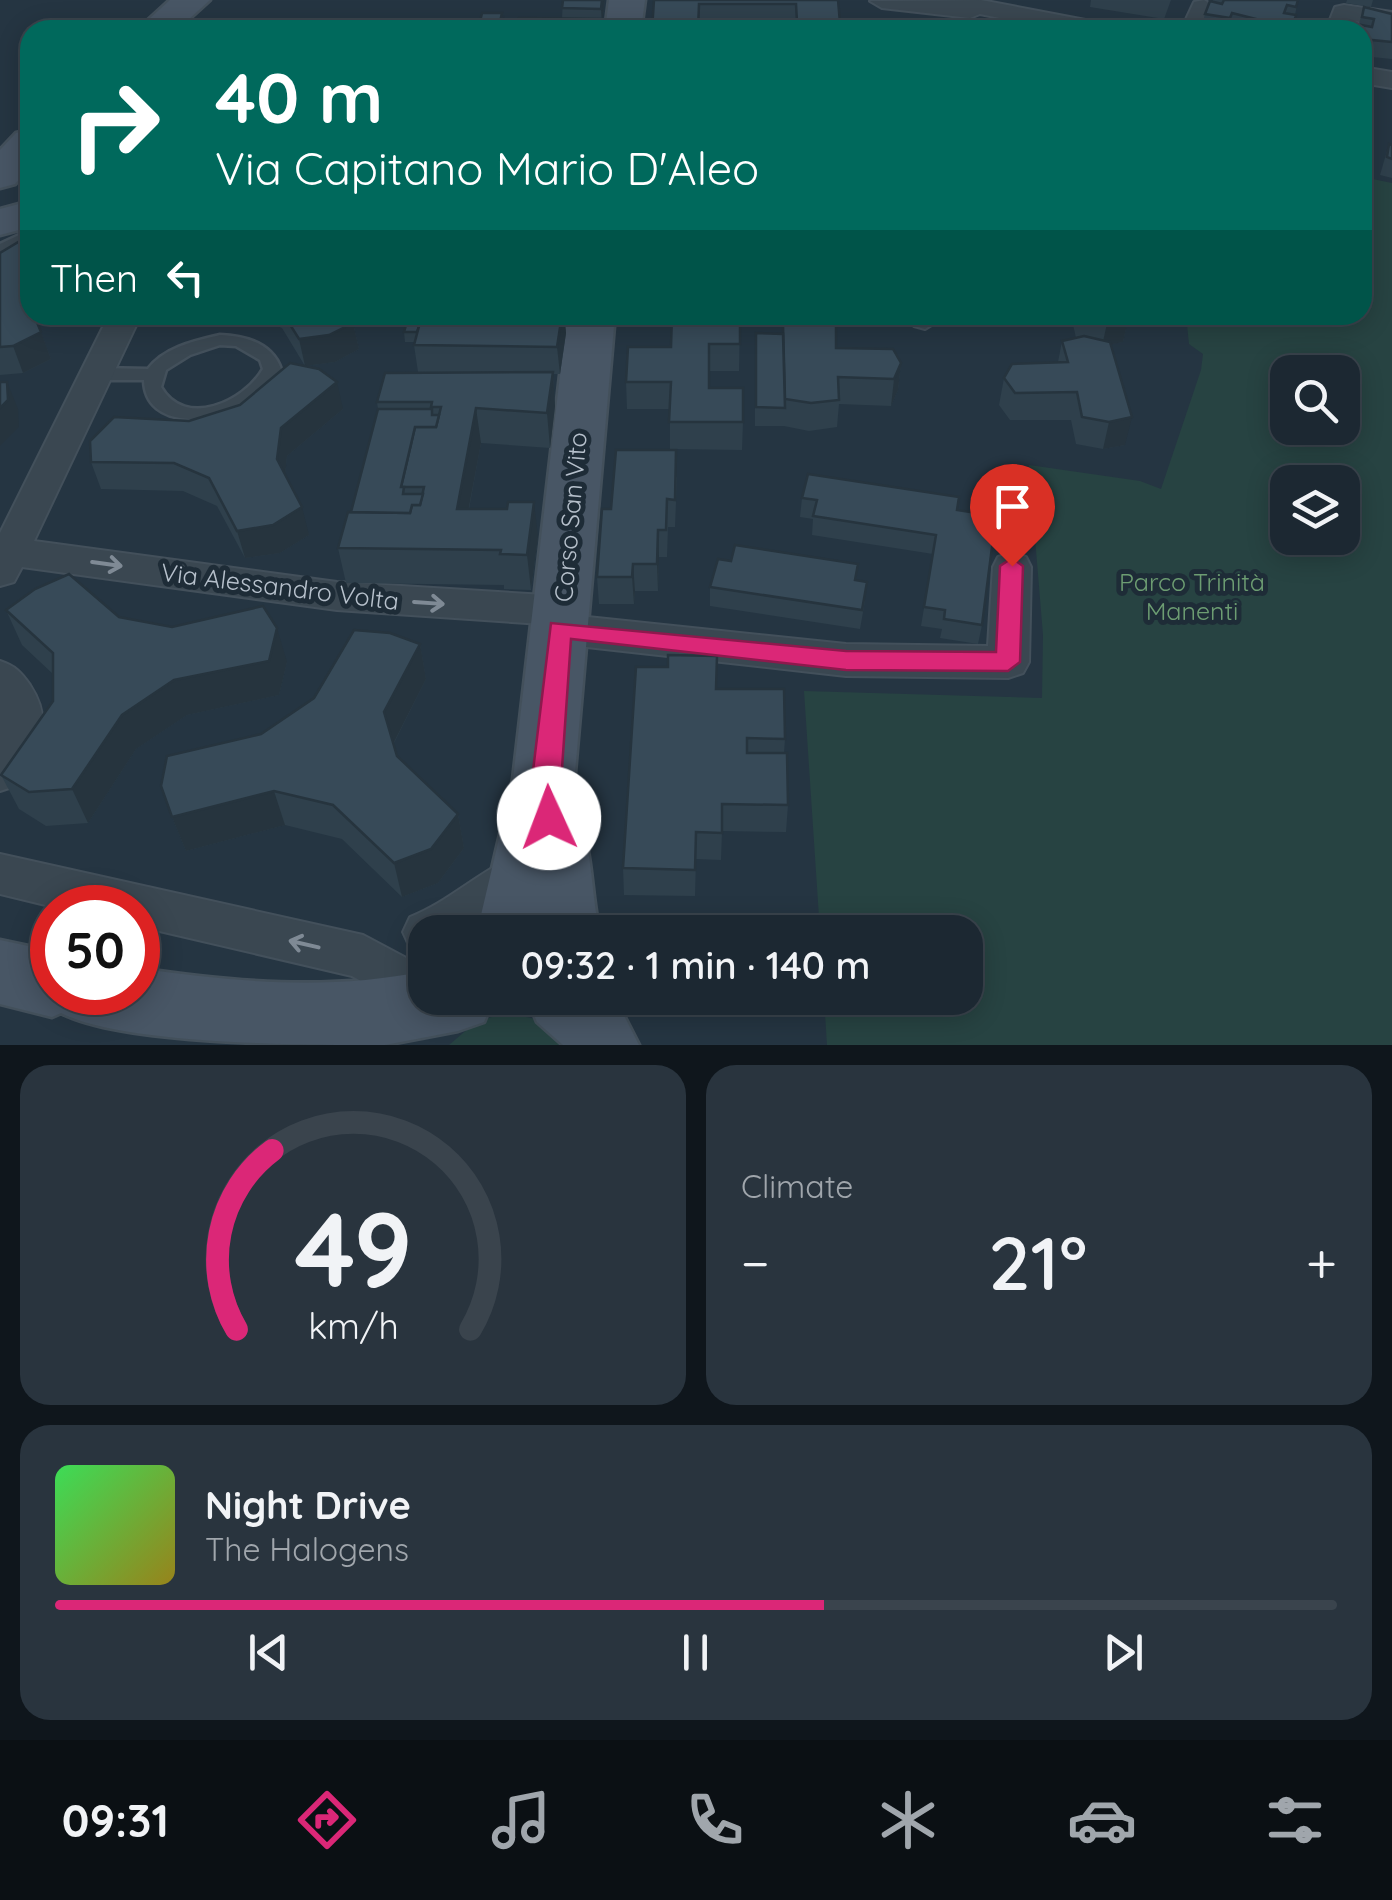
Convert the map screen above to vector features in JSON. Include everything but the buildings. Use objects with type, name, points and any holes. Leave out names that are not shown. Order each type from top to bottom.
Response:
[{"type":"main road","points":[[168,20],[192,0]]},
{"type":"main road","name":"Corso San Vito","points":[[546,779],[560,620],[564,391],[587,325]]},
{"type":"main road","points":[[517,903],[546,779]]},
{"type":"main road","points":[[546,779],[556,894],[562,915]]},
{"type":"main road","points":[[0,972],[30,979]]},
{"type":"main road","points":[[160,1003],[268,1018],[408,1010]]},
{"type":"main road","points":[[146,1015],[221,1045]]},
{"type":"street","points":[[882,0],[1002,14]]},
{"type":"street","points":[[944,0],[1018,20]]},
{"type":"street","points":[[1342,20],[1344,12],[1392,19]]},
{"type":"street","points":[[3,558],[121,325]]},
{"type":"street","name":"Via Alessandro Volta","points":[[3,558],[560,620],[846,660],[1008,662],[1012,566]]},
{"type":"street","points":[[0,677],[23,702],[26,738],[0,773]]},
{"type":"street","points":[[0,874],[363,957],[408,987]]},
{"type":"street","points":[[474,915],[517,903]]},
{"type":"street","points":[[363,957],[408,940]]},
{"type":"lane","points":[[97,374],[155,376],[180,352],[220,340],[257,347],[268,356],[272,369],[256,395],[237,405],[204,412],[174,409],[160,400],[154,388],[155,376]]},
{"type":"green space","name":"Parco Trinità Manenti","points":[[1372,179],[1392,183],[1392,1045],[827,1045],[825,1015],[983,1015],[983,915],[819,915],[804,691],[1042,698],[1043,635],[1029,465],[1140,481],[1161,489],[1203,354],[1189,344],[1187,325],[1372,325]]},
{"type":"green space","points":[[500,1015],[536,1019],[563,1045],[449,1045],[477,1021]]},
{"type":"route","points":[[549,818],[546,779],[560,629],[846,660],[1008,662],[1012,566]]}]
